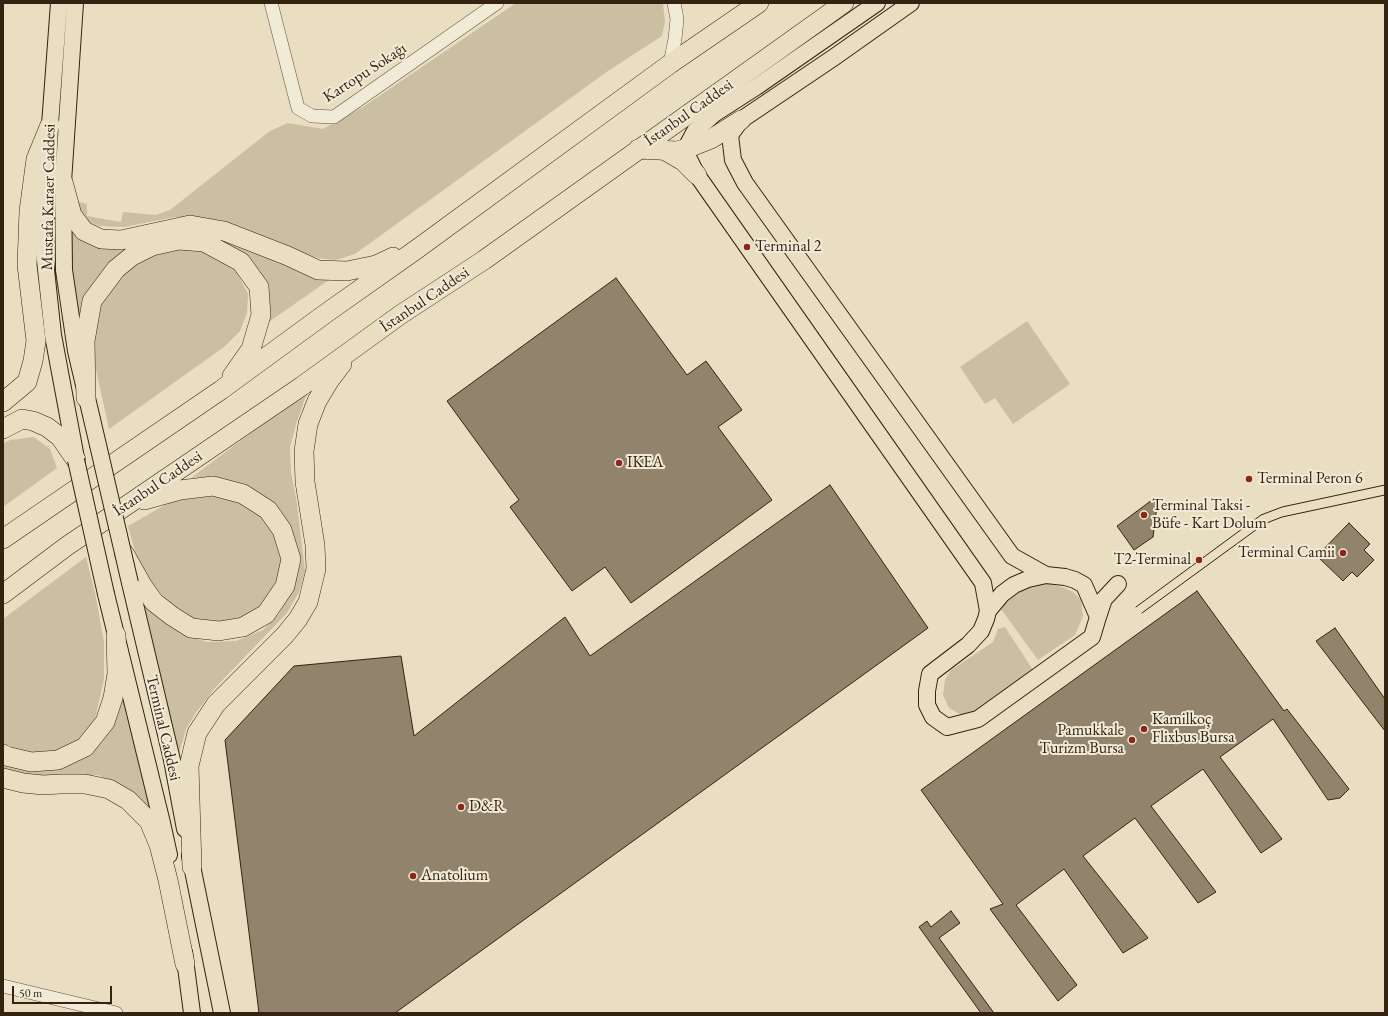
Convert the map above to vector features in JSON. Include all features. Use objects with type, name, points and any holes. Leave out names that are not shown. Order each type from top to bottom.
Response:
[{"type":"highway","points":[[3,539],[221,390],[670,64],[759,3]]},
{"type":"highway","name":"İstanbul Caddesi","points":[[3,594],[67,546],[302,386],[400,315],[484,260],[844,3]]},
{"type":"highway","points":[[638,149],[677,151],[699,145],[741,120]]},
{"type":"highway","points":[[3,402],[27,382],[33,361],[36,341],[27,265],[29,211],[36,159],[50,125]]},
{"type":"highway","points":[[664,150],[683,161],[697,175]]},
{"type":"highway","points":[[63,182],[72,215],[84,231],[101,239],[121,240],[190,225],[224,231],[288,256],[318,270],[347,271],[376,265],[432,238]]},
{"type":"highway","points":[[86,398],[85,341],[92,301],[116,269],[132,256],[152,246],[179,240],[204,242],[241,262],[259,287],[261,315],[251,349],[221,390]]},
{"type":"highway","points":[[192,867],[189,766],[197,733],[216,704],[285,635],[298,619],[308,602],[316,568],[315,545],[305,482],[304,451],[308,424],[316,401],[328,381],[356,348]]},
{"type":"highway","points":[[3,429],[22,419],[33,421],[47,427],[60,437],[76,460]]},
{"type":"highway","points":[[121,547],[136,584],[154,602],[191,628],[219,631],[243,627],[266,614],[285,586],[291,559],[282,530],[268,510],[243,494],[213,486],[180,490],[127,505]]},
{"type":"highway","points":[[3,534],[63,498]]},
{"type":"highway","points":[[3,604],[67,546]]},
{"type":"highway","points":[[3,754],[31,762],[58,760],[85,747],[105,722],[113,698],[116,674],[116,635]]},
{"type":"highway","points":[[3,778],[23,783],[42,785],[86,784],[109,789],[128,800],[150,821],[159,845],[168,880],[185,964]]},
{"type":"main road","name":"Mustafa Karaer Caddesi","points":[[59,3],[50,125],[44,250],[53,335],[76,460]]},
{"type":"main road","name":"Mustafa Karaer Caddesi","points":[[75,3],[63,182],[64,270],[76,351],[121,547]]},
{"type":"main road","points":[[877,3],[756,87],[714,114],[695,131],[686,148],[686,153],[689,162],[697,175],[983,583],[988,610],[981,631],[968,645],[930,674],[927,691],[927,704],[933,717],[947,727],[978,719],[1092,637],[1104,599],[1118,584],[1101,588],[1090,587],[1065,577],[1046,575],[1028,579],[1014,585],[1002,594],[988,610]]},
{"type":"main road","points":[[911,3],[741,120],[730,136],[733,160],[745,183],[1012,556],[1046,575]]},
{"type":"main road","name":"Terminal Caddesi","points":[[76,460],[106,594],[162,823],[177,896],[192,1013]]},
{"type":"main road","name":"Terminal Caddesi","points":[[136,584],[222,1013]]},
{"type":"main road","points":[[1084,585],[1098,617]]},
{"type":"street","name":"Kartopu Sokağı","points":[[271,3],[298,108],[312,116],[334,117],[497,3]]},
{"type":"street","points":[[670,64],[677,18],[674,3]]},
{"type":"street","points":[[3,986],[116,1013]]},
{"type":"shaded area","points":[[516,3],[663,3],[665,22],[662,36],[608,71],[355,254],[336,260],[318,258],[203,219],[175,217],[124,227],[99,226],[86,221],[75,204],[73,195],[79,202],[87,204],[87,216],[121,222],[123,212],[156,215],[170,210],[270,131],[288,123],[323,129],[363,107]]},
{"type":"shaded area","points":[[68,222],[142,242],[115,260],[98,277],[85,303],[77,324],[69,243]]},
{"type":"shaded area","points":[[208,234],[336,275],[263,326],[267,311]]},
{"type":"shaded area","points":[[191,248],[214,256],[236,271],[248,294],[247,313],[240,331],[224,347],[109,429],[95,365],[95,330],[100,306],[110,285],[148,255],[169,249]]},
{"type":"shaded area","points":[[1027,321],[1070,384],[1013,424],[995,398],[985,404],[960,367]]},
{"type":"shaded area","points":[[308,390],[290,447],[291,472],[297,504],[305,571],[299,592],[287,613],[214,689],[195,714],[186,729],[179,754],[141,600],[185,635],[207,642],[236,641],[263,630],[279,614],[289,594],[293,570],[260,495],[235,482],[201,477],[191,478]]},
{"type":"shaded area","points":[[34,437],[50,449],[57,468],[3,507],[3,444],[10,440]]},
{"type":"shaded area","points":[[194,496],[227,496],[259,509],[273,524],[283,554],[280,583],[263,611],[236,623],[209,623],[187,616],[162,595],[151,582],[138,562],[128,526],[170,502]]},
{"type":"shaded area","points":[[86,557],[95,593],[104,642],[104,679],[95,719],[80,741],[54,753],[24,752],[3,743],[3,619]]},
{"type":"shaded area","points":[[1039,581],[1065,588],[1073,592],[1081,600],[1083,616],[1075,635],[1038,660],[1001,609],[1007,599],[1021,589]]},
{"type":"shaded area","points":[[1005,627],[1033,670],[972,713],[960,714],[949,708],[943,695],[945,680],[950,671],[993,642],[998,629]]},
{"type":"shaded area","points":[[124,693],[150,811],[125,787],[98,775],[54,776],[21,774],[3,770],[3,762],[51,767],[118,713]]},
{"type":"building","name":"IKEA","points":[[616,278],[687,375],[706,361],[742,410],[718,427],[772,500],[631,603],[605,567],[572,591],[510,507],[519,500],[447,401]]},
{"type":"building","name":"Anatolium","points":[[830,485],[928,628],[395,1013],[259,1013],[225,740],[294,666],[401,656],[414,736],[565,617],[590,656]]},
{"type":"building","name":"Terminal Taksi - Büfe - Kart Dolum","points":[[1152,500],[1157,505],[1153,537],[1134,550],[1117,526]]},
{"type":"building","name":"Terminal Camii","points":[[1349,523],[1370,544],[1364,550],[1374,560],[1357,577],[1352,572],[1343,581],[1317,556]]},
{"type":"building","points":[[1197,591],[1284,711],[1287,709],[1349,789],[1340,798],[1328,800],[1273,719],[1220,757],[1282,839],[1261,853],[1203,769],[1151,806],[1216,892],[1198,903],[1135,818],[1083,856],[1148,938],[1123,953],[1064,869],[1016,905],[1077,985],[1058,1001],[990,909],[1003,904],[921,790]]},
{"type":"building","points":[[1335,628],[1385,699],[1385,731],[1316,641]]},
{"type":"building","points":[[951,911],[960,923],[939,938],[994,1013],[981,1013],[919,927],[927,921],[931,927]]},
{"type":"tram line","points":[[1136,607],[1261,515],[1282,507],[1385,485]]},
{"type":"tram line","points":[[1142,613],[1264,524],[1282,517],[1385,495]]},
{"type":"place","name":"Terminal 2","points":[[747,247]]},
{"type":"place","name":"IKEA","points":[[619,463]]},
{"type":"place","name":"Terminal Peron 6","points":[[1249,479]]},
{"type":"place","name":"Terminal Taksi - Büfe - Kart Dolum","points":[[1144,515]]},
{"type":"place","name":"Terminal Camii","points":[[1343,553]]},
{"type":"place","name":"T2-Terminal","points":[[1199,560]]},
{"type":"place","name":"Kamilkoç Flixbus Bursa","points":[[1144,729]]},
{"type":"place","name":"Pamukkale Turizm Bursa","points":[[1132,740]]},
{"type":"place","name":"D&R","points":[[461,807]]},
{"type":"place","name":"Anatolium","points":[[413,876]]}]
